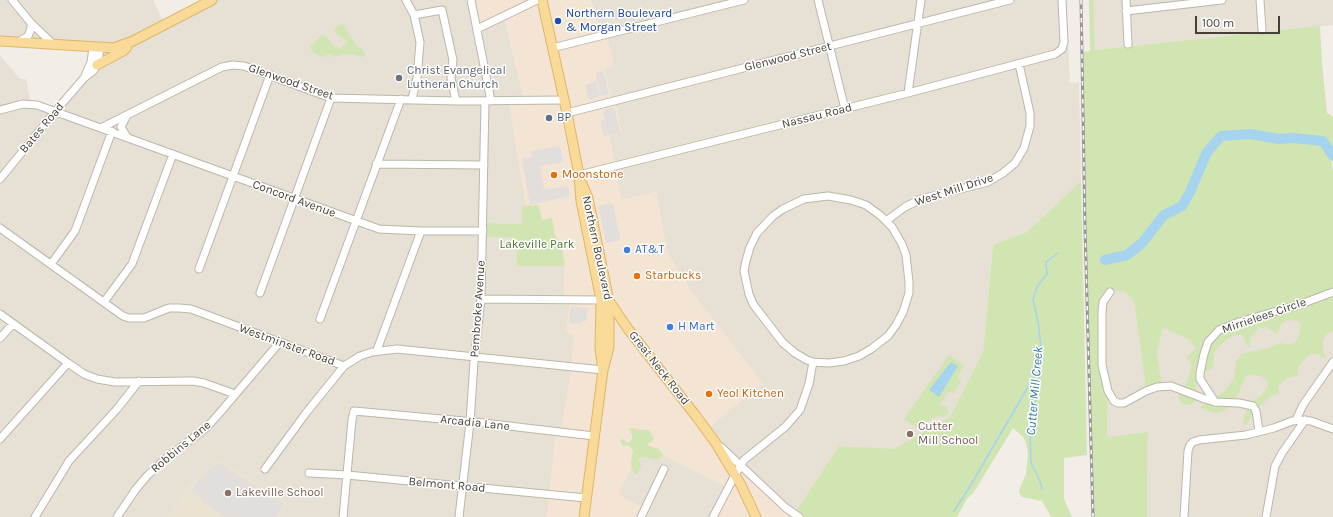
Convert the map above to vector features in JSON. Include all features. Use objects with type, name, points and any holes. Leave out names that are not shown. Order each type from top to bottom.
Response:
[{"type":"main road","points":[[0,41],[114,48],[132,41],[212,0]]},
{"type":"main road","name":"Northern Boulevard","points":[[542,0],[579,175],[588,198],[605,300],[609,347],[603,370],[584,517]]},
{"type":"main road","points":[[97,65],[123,51],[132,41]]},
{"type":"main road","name":"Northern Boulevard","points":[[603,370],[600,348],[605,300]]},
{"type":"main road","name":"Great Neck Road","points":[[605,300],[692,410],[715,442],[735,475],[756,517]]},
{"type":"main road","points":[[609,347],[612,337],[617,330],[622,328],[628,329]]},
{"type":"street","points":[[406,0],[414,15],[420,49],[417,78],[412,99]]},
{"type":"street","name":"Pembroke Avenue","points":[[459,517],[470,422],[481,299],[484,165],[488,101],[471,0]]},
{"type":"street","points":[[477,29],[537,0]]},
{"type":"street","points":[[552,48],[744,0]]},
{"type":"street","points":[[818,0],[845,109]]},
{"type":"street","points":[[908,93],[921,0]]},
{"type":"street","name":"Glenwood Street","points":[[566,112],[1010,0]]},
{"type":"street","name":"Nassau Road","points":[[579,175],[908,93],[1055,54],[1062,49],[1064,42],[1062,0]]},
{"type":"street","points":[[1126,0],[1128,44]]},
{"type":"street","points":[[1126,11],[1194,1],[1222,0]]},
{"type":"street","points":[[1260,0],[1262,30]]},
{"type":"street","points":[[14,2],[31,23],[54,45]]},
{"type":"street","points":[[414,15],[442,10],[453,60],[451,78],[456,101]]},
{"type":"street","points":[[18,42],[28,36],[32,29],[31,23]]},
{"type":"street","points":[[96,48],[97,65]]},
{"type":"street","name":"Bates Road","points":[[84,78],[96,48]]},
{"type":"street","name":"Glenwood Street","points":[[101,128],[233,64],[244,66],[270,75],[331,98],[456,101],[564,100]]},
{"type":"street","name":"West Mill Drive","points":[[886,221],[908,205],[921,199],[988,182],[1003,173],[1015,163],[1024,148],[1030,126],[1030,113],[1020,64]]},
{"type":"street","name":"Bates Road","points":[[0,179],[55,111],[97,65]]},
{"type":"street","points":[[199,269],[270,75]]},
{"type":"street","points":[[260,293],[331,98]]},
{"type":"street","points":[[320,319],[401,99]]},
{"type":"street","name":"Concord Avenue","points":[[0,110],[31,104],[55,111],[381,230],[482,231]]},
{"type":"street","points":[[127,115],[122,127],[127,137]]},
{"type":"street","points":[[51,264],[75,231],[112,131]]},
{"type":"street","points":[[104,302],[132,264],[173,154]]},
{"type":"street","points":[[376,164],[484,165]]},
{"type":"street","points":[[834,196],[866,205],[886,221],[898,236],[906,255],[909,282],[908,293],[903,312],[896,325],[888,336],[879,344],[865,353],[844,361],[814,362],[795,353],[783,343],[753,304],[749,294],[744,270],[750,247],[758,233],[773,216],[793,203],[816,197],[834,196]]},
{"type":"street","name":"Westminster Road","points":[[0,228],[123,316],[133,319],[144,318],[169,308],[191,309],[344,366],[360,356],[377,350],[397,349],[603,370]]},
{"type":"street","points":[[377,350],[421,231]]},
{"type":"street","points":[[1110,292],[1103,302],[1101,323],[1102,364],[1111,399],[1118,403],[1124,403],[1146,391],[1162,386],[1171,386],[1205,400],[1239,403],[1252,406],[1256,412],[1259,431]]},
{"type":"street","name":"Mirrielees Circle","points":[[1215,402],[1200,379],[1200,373],[1208,342],[1219,330],[1239,322],[1301,304],[1333,292]]},
{"type":"street","points":[[481,299],[605,300]]},
{"type":"street","points":[[0,314],[84,374],[97,379],[109,382],[193,381],[204,383],[235,394]]},
{"type":"street","points":[[0,338],[13,324]]},
{"type":"street","name":"Robbins Lane","points":[[117,517],[136,489],[147,476],[164,460],[206,428],[280,342]]},
{"type":"street","points":[[713,517],[740,466],[750,455],[785,427],[800,410],[814,362]]},
{"type":"street","points":[[1296,420],[1303,405],[1333,362]]},
{"type":"street","points":[[0,439],[68,363]]},
{"type":"street","points":[[265,470],[306,413],[344,366]]},
{"type":"street","points":[[36,517],[69,461],[120,405],[139,381]]},
{"type":"street","name":"Arcadia Lane","points":[[347,475],[354,411],[594,436]]},
{"type":"street","points":[[1184,517],[1188,451],[1190,445],[1199,440],[1246,435],[1274,428],[1296,420],[1305,420],[1333,428]]},
{"type":"street","points":[[1266,517],[1276,466],[1282,453],[1305,420]]},
{"type":"street","name":"Great Neck Road","points":[[715,442],[786,508],[799,517]]},
{"type":"street","points":[[641,517],[664,469]]},
{"type":"street","name":"Belmont Road","points":[[309,473],[347,475],[586,498]]},
{"type":"street","points":[[343,517],[347,475]]},
{"type":"shaded area","points":[[0,0],[153,0],[165,24],[212,0],[471,0],[504,16],[524,100],[509,101],[526,206],[522,206],[522,224],[483,223],[483,237],[517,238],[516,266],[565,266],[564,299],[570,299],[574,336],[572,367],[561,432],[556,432],[547,517],[279,517],[287,504],[190,483],[168,517],[0,517],[0,55],[20,79],[26,79],[31,104],[55,111],[84,78],[92,48],[0,41]]},
{"type":"shaded area","points":[[471,0],[591,0],[599,36],[607,34],[614,66],[604,69],[612,101],[615,101],[622,132],[609,135],[621,200],[656,192],[667,252],[688,286],[763,384],[706,430],[799,517],[713,517],[728,488],[643,445],[618,494],[644,508],[640,517],[547,517],[556,432],[561,432],[572,367],[574,336],[566,332],[570,299],[564,299],[565,266],[562,246],[564,246],[555,236],[552,218],[542,220],[539,205],[526,206],[509,101],[524,100],[504,16],[477,29]]},
{"type":"shaded area","points":[[591,0],[1066,0],[1070,83],[1079,82],[1081,181],[1027,232],[993,245],[983,352],[950,417],[894,450],[839,446],[794,514],[706,430],[688,286],[667,252],[656,192],[621,200],[609,135],[622,131],[612,101],[604,69],[614,66],[600,36]]},
{"type":"shaded area","points":[[1094,0],[1333,0],[1333,25],[1095,50]]},
{"type":"shaded area","points":[[603,71],[609,94],[601,96],[596,73]]},
{"type":"shaded area","points":[[596,81],[600,96],[589,100],[585,85]]},
{"type":"shaded area","points":[[614,107],[620,132],[604,136],[600,121],[605,120],[603,110]]},
{"type":"shaded area","points":[[560,146],[563,162],[540,166],[544,190],[568,186],[570,196],[530,205],[522,158],[532,157],[531,151]]},
{"type":"shaded area","points":[[613,203],[620,240],[606,243],[598,206]]},
{"type":"shaded area","points":[[1110,291],[1123,291],[1134,301],[1146,391],[1162,386],[1157,352],[1163,328],[1206,347],[1333,292],[1333,517],[1147,517],[1148,432],[1107,438],[1108,391],[1102,364],[1101,323]]},
{"type":"shaded area","points":[[571,306],[588,309],[586,321],[581,321],[581,324],[569,323]]},
{"type":"shaded area","points":[[642,444],[728,488],[713,517],[640,517],[618,494]]},
{"type":"shaded area","name":"Lakeville School","points":[[220,458],[287,504],[279,517],[168,517],[190,483]]},
{"type":"shaded area","name":"Lakeville School","points":[[219,463],[284,504],[276,517],[226,517],[205,504],[200,496],[192,490],[202,475]]},
{"type":"green space","points":[[1089,0],[1094,0],[1095,50],[1320,26],[1327,113],[1333,117],[1333,154],[1324,143],[1332,164],[1333,172],[1333,331],[1327,334],[1323,339],[1326,359],[1318,354],[1310,354],[1299,366],[1298,375],[1288,378],[1280,384],[1278,387],[1279,393],[1271,396],[1256,409],[1249,421],[1243,427],[1247,409],[1255,399],[1260,397],[1267,389],[1268,383],[1263,377],[1251,374],[1246,376],[1233,404],[1221,412],[1216,413],[1207,411],[1200,407],[1221,394],[1227,388],[1234,379],[1236,361],[1242,354],[1282,343],[1287,345],[1298,339],[1301,325],[1298,321],[1288,320],[1281,324],[1276,334],[1267,327],[1259,328],[1251,337],[1249,349],[1243,336],[1239,334],[1227,339],[1214,351],[1213,367],[1207,371],[1203,369],[1196,388],[1195,401],[1191,405],[1186,405],[1181,402],[1178,397],[1191,370],[1191,362],[1186,358],[1195,349],[1190,340],[1163,328],[1157,352],[1162,386],[1146,391],[1134,301],[1123,291],[1110,291],[1103,302],[1102,364],[1108,391],[1107,437],[1148,432],[1147,517],[1093,517],[1082,52],[1090,51]]},
{"type":"green space","points":[[343,24],[356,46],[363,50],[365,55],[361,57],[344,54],[333,57],[331,53],[322,57],[313,52],[310,47],[322,35],[325,36],[335,47],[340,49],[348,41],[337,35],[334,30],[339,25]]},
{"type":"green space","points":[[1081,181],[1087,455],[1064,458],[1064,499],[1072,517],[1051,517],[1042,501],[1022,497],[1020,495],[1019,490],[1026,474],[1028,453],[1023,437],[1013,428],[957,517],[799,517],[794,514],[839,446],[894,449],[950,417],[983,352],[993,245],[1027,232]]},
{"type":"green space","name":"Lakeville Park","points":[[539,205],[542,220],[552,218],[555,236],[564,246],[562,247],[565,266],[516,266],[517,238],[482,237],[483,223],[522,224],[522,206]]},
{"type":"green space","points":[[949,355],[964,365],[957,378],[961,381],[953,394],[949,391],[940,404],[947,407],[948,413],[944,417],[938,416],[915,427],[904,419]]},
{"type":"green space","points":[[634,428],[639,430],[649,430],[654,439],[648,444],[649,446],[659,449],[663,455],[657,460],[645,457],[638,459],[641,465],[640,470],[636,474],[632,470],[631,462],[633,451],[627,445],[623,446],[620,441],[623,439],[628,443],[630,442],[632,435],[629,429]]},
{"type":"water","points":[[951,362],[958,366],[939,397],[929,390]]},
{"type":"waterway","name":"Cutter Mill Creek","points":[[1105,260],[1127,255],[1142,243],[1164,215],[1182,206],[1190,192],[1207,152],[1221,136],[1251,134],[1279,139],[1293,138],[1323,141],[1333,156]]},
{"type":"waterway","name":"Cutter Mill Creek","points":[[1042,489],[1040,481],[1031,463],[1030,433],[1038,385],[1041,346],[1033,299],[1037,287],[1047,274],[1046,262],[1058,253]]},
{"type":"waterway","points":[[954,511],[1038,370]]},
{"type":"railway","points":[[1081,0],[1085,228],[1093,517]]},
{"type":"place","name":"Northern Boulevard & Morgan Street","points":[[558,21]]},
{"type":"place","name":"Christ Evangelical Lutheran Church","points":[[399,78]]},
{"type":"place","name":"BP","points":[[549,118]]},
{"type":"place","name":"Moonstone","points":[[554,175]]},
{"type":"place","name":"AT&T","points":[[627,250]]},
{"type":"place","name":"Starbucks","points":[[637,276]]},
{"type":"place","name":"H Mart","points":[[670,327]]},
{"type":"place","name":"Yeol Kitchen","points":[[709,394]]},
{"type":"place","name":"Cutter Mill School","points":[[910,434]]},
{"type":"place","name":"Lakeville School","points":[[228,493]]}]
